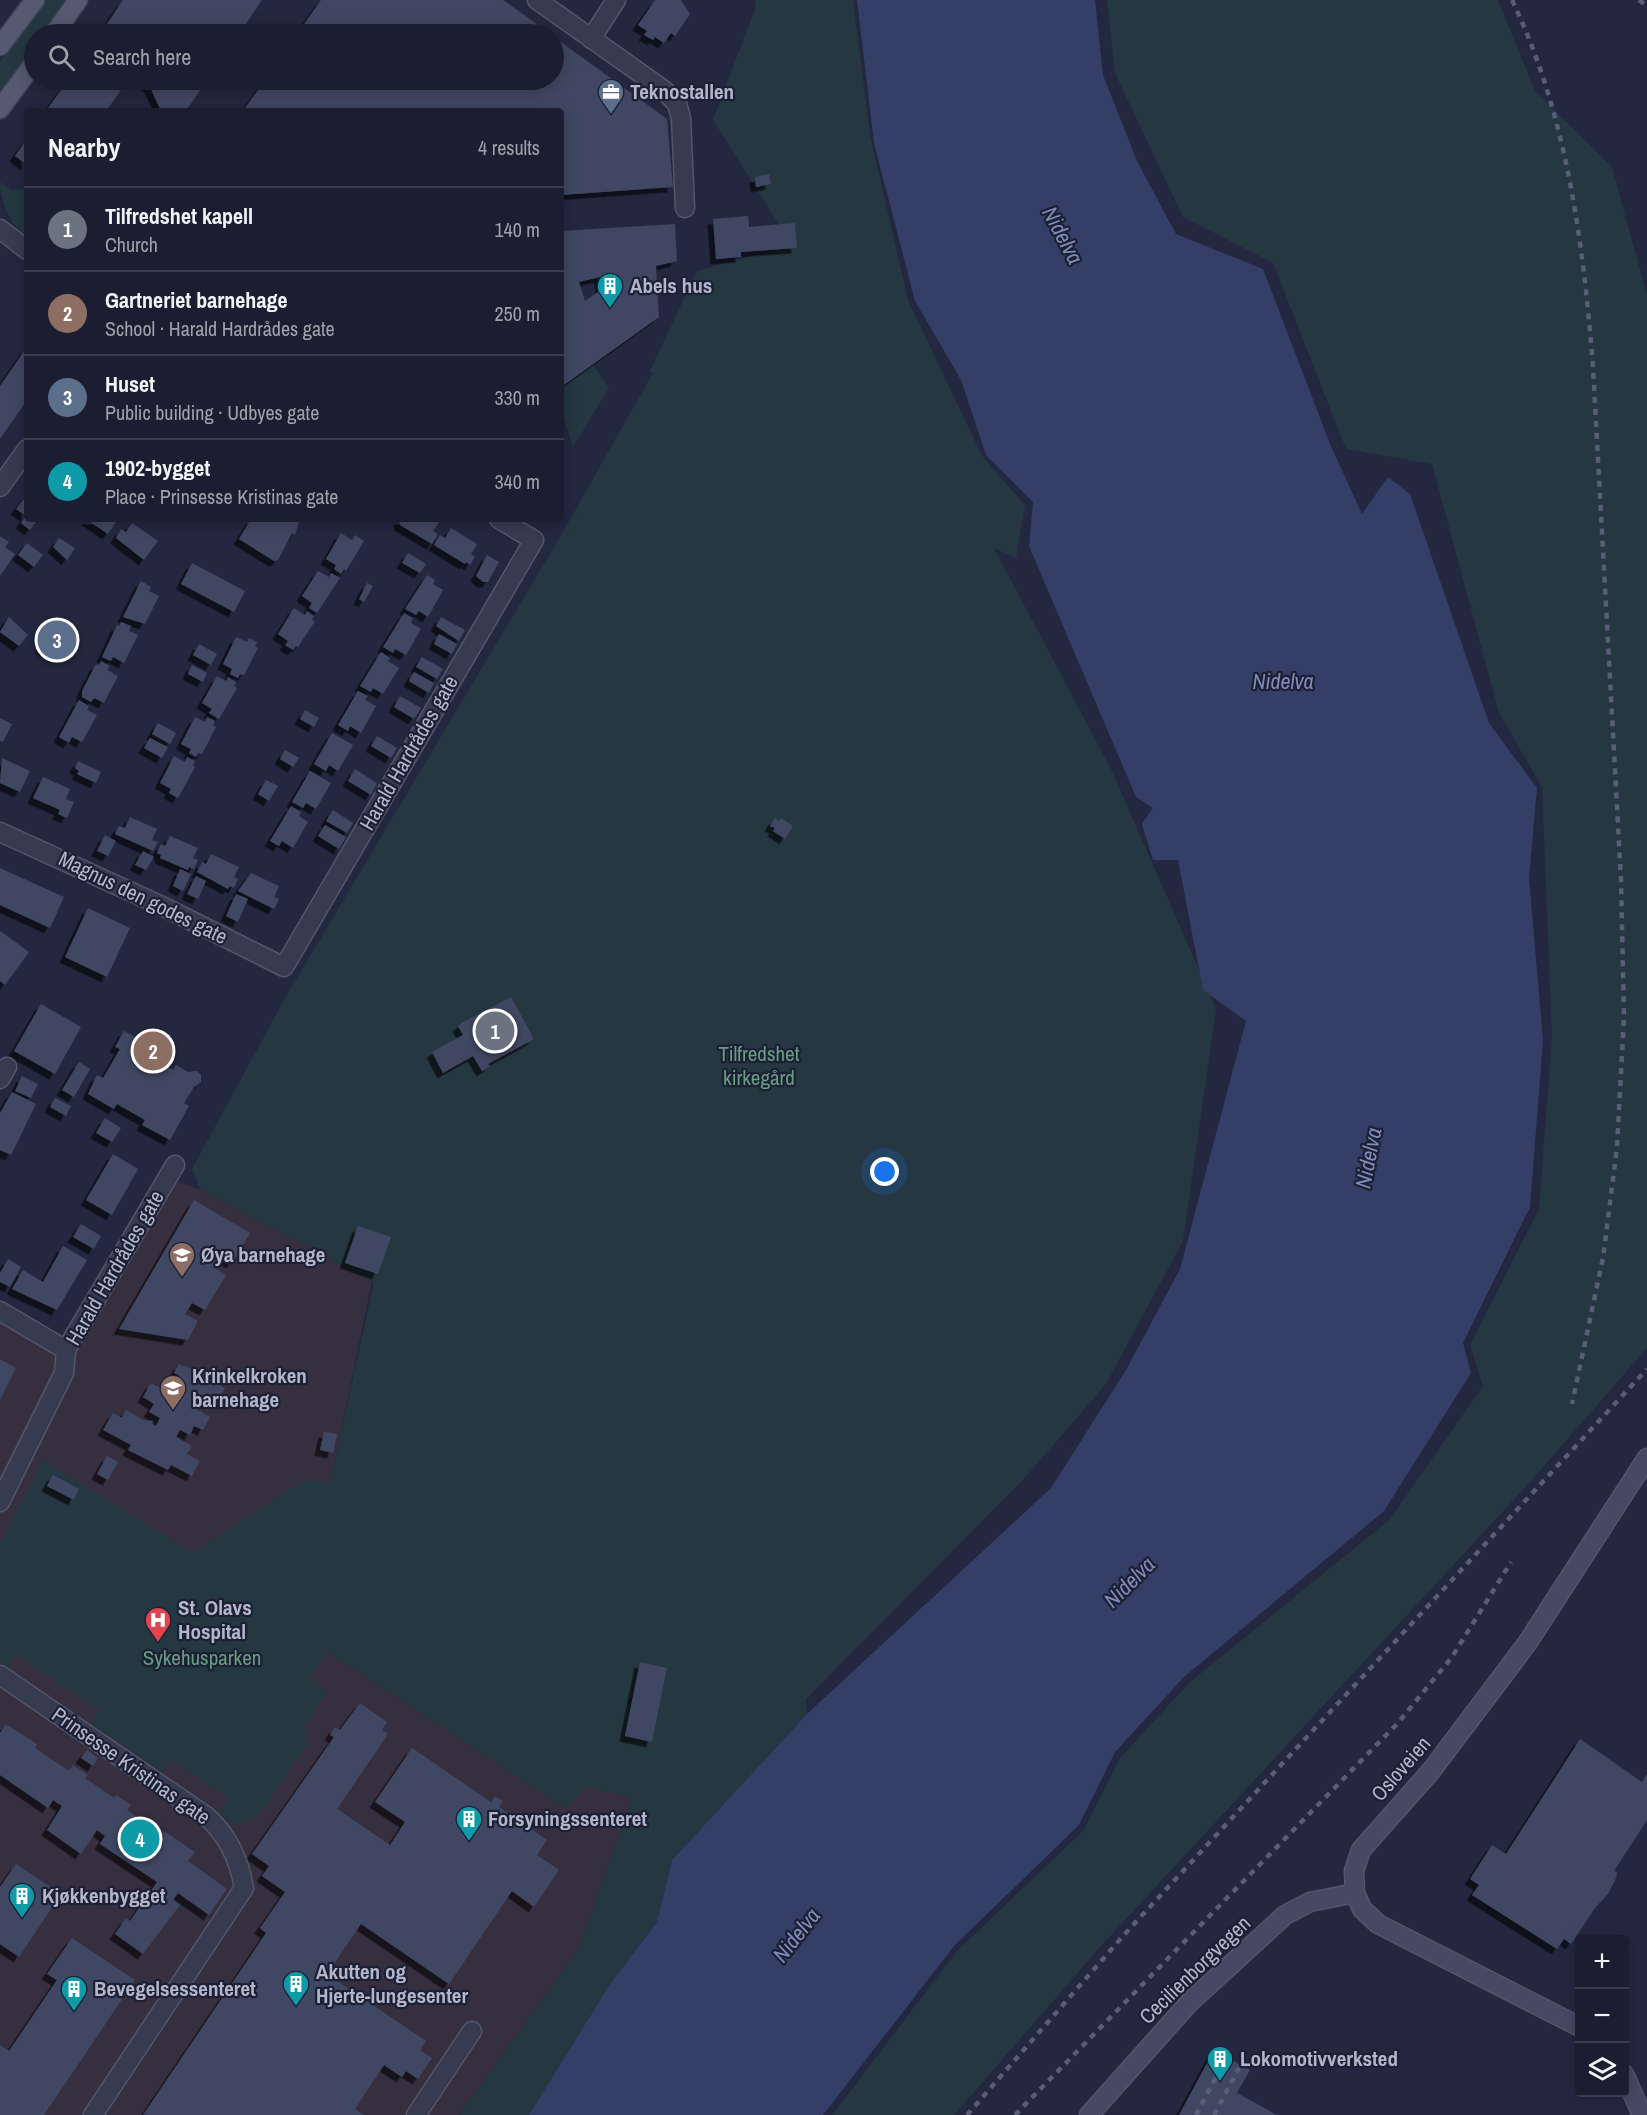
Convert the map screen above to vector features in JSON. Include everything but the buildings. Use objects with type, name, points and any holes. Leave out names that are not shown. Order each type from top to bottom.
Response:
[{"type":"main road","points":[[0,46],[35,0]]},
{"type":"main road","points":[[61,24],[78,0]]},
{"type":"main road","points":[[0,109],[24,77]]},
{"type":"street","points":[[537,0],[664,90],[677,105],[681,118],[686,208]]},
{"type":"street","points":[[591,39],[616,0]]},
{"type":"street","points":[[0,229],[24,248]]},
{"type":"street","points":[[0,487],[24,453]]},
{"type":"street","name":"Harald Hardrådes gate","points":[[284,967],[534,540],[504,522]]},
{"type":"street","name":"Magnus den godes gate","points":[[0,832],[162,906],[284,967]]},
{"type":"street","name":"Harald Hardrådes gate","points":[[0,1502],[64,1373],[66,1350],[175,1165]]},
{"type":"street","points":[[0,1311],[66,1350]]},
{"type":"street","name":"Osloveien","points":[[1355,1893],[1354,1871],[1361,1850],[1431,1771],[1528,1642],[1647,1458]]},
{"type":"street","name":"Prinsesse Kristinas gate","points":[[0,1675],[206,1816],[221,1829],[241,1868],[244,1888],[93,2115]]},
{"type":"street","points":[[1355,1893],[1362,1909],[1378,1924],[1575,2024]]},
{"type":"street","name":"Cecilienborgvegen","points":[[1089,2115],[1189,2003],[1285,1915],[1310,1902],[1355,1893]]},
{"type":"street","points":[[416,2115],[472,2031]]},
{"type":"street","points":[[1629,2085],[1642,2115]]},
{"type":"shaded area","name":"St. Olavs Hospital","points":[[168,1178],[201,1190],[372,1281],[330,1484],[327,1651],[565,1808],[585,1785],[632,1798],[579,1948],[459,2115],[0,2115],[0,1311],[66,1350]]},
{"type":"green space","points":[[47,0],[68,0],[52,24],[29,24]]},
{"type":"green space","name":"Tilfredshet kirkegård","points":[[756,0],[853,0],[870,135],[908,300],[982,456],[1025,505],[1016,558],[994,548],[1112,771],[1216,1009],[1183,1241],[1106,1384],[1022,1481],[806,1699],[807,1714],[672,1860],[657,1922],[610,1984],[529,2115],[459,2115],[579,1948],[632,1798],[586,1786],[566,1809],[327,1651],[310,1679],[327,1691],[304,1727],[308,1743],[257,1818],[235,1825],[220,1812],[228,1798],[172,1760],[163,1772],[91,1724],[99,1711],[16,1654],[7,1668],[0,1663],[0,1543],[43,1460],[193,1553],[304,1480],[330,1483],[374,1282],[201,1190],[192,1169],[285,998],[557,542],[653,373],[650,371],[697,271],[792,245],[713,120],[755,9]]},
{"type":"green space","points":[[1107,0],[1498,0],[1535,91],[1612,167],[1647,295],[1647,1348],[1531,1481],[1101,1946],[954,2115],[832,2115],[958,1950],[1083,1831],[1120,1758],[1189,1683],[1389,1520],[1483,1386],[1470,1345],[1539,1209],[1552,1037],[1542,787],[1499,713],[1432,464],[1346,449],[1273,263],[1183,217],[1115,73]]},
{"type":"green space","points":[[24,30],[24,63],[0,95],[0,61]]},
{"type":"green space","points":[[0,182],[11,190],[24,189],[24,235],[8,213]]},
{"type":"green space","points":[[593,365],[609,388],[573,447],[564,417],[564,386]]},
{"type":"water","name":"Nidelva","points":[[857,0],[1095,0],[1103,75],[1137,161],[1176,234],[1263,269],[1330,444],[1362,514],[1388,477],[1410,494],[1489,723],[1537,788],[1529,878],[1543,1040],[1530,1207],[1463,1343],[1471,1373],[1384,1511],[1184,1677],[1115,1752],[1079,1825],[954,1946],[823,2115],[529,2115],[610,1984],[657,1922],[672,1860],[807,1714],[1051,1488],[1126,1370],[1180,1269],[1246,1021],[1203,990],[1178,860],[1153,860],[1142,824],[1153,808],[1136,797],[1029,546],[1033,502],[986,455],[961,380],[915,301],[874,143]]},
{"type":"railway","points":[[1512,0],[1531,44],[1559,133],[1584,273],[1593,367],[1621,880],[1624,1017],[1617,1147],[1603,1258],[1572,1404]]},
{"type":"railway","points":[[1639,0],[1647,6]]},
{"type":"railway","points":[[967,2115],[1123,1936],[1647,1369]]},
{"type":"railway","points":[[1015,2115],[1398,1723],[1452,1657],[1511,1562]]},
{"type":"railway","points":[[1196,2115],[1225,2060]]},
{"type":"railway","points":[[1214,2115],[1239,2068]]},
{"type":"place","name":"Teknostallen","points":[[611,115]]},
{"type":"place","name":"Abels hus","points":[[610,309]]},
{"type":"place","name":"Huset","points":[[57,640]]},
{"type":"place","name":"Tilfredshet kapell","points":[[495,1031]]},
{"type":"place","name":"Gartneriet barnehage","points":[[153,1051]]},
{"type":"place","name":"Øya barnehage","points":[[182,1278]]},
{"type":"place","name":"Krinkelkroken barnehage","points":[[173,1411]]},
{"type":"place","name":"St. Olavs Hospital","points":[[158,1643]]},
{"type":"place","name":"1902-bygget","points":[[140,1839]]},
{"type":"place","name":"Forsyningssenteret","points":[[469,1842]]},
{"type":"place","name":"Kjøkkenbygget","points":[[22,1919]]},
{"type":"place","name":"Akutten og Hjerte-lungesenter","points":[[296,2007]]},
{"type":"place","name":"Bevegelsessenteret","points":[[74,2012]]},
{"type":"place","name":"Lokomotivverksted","points":[[1220,2082]]},
{"type":"park label","name":"Sykehusparken","points":[[202,1658]]}]
